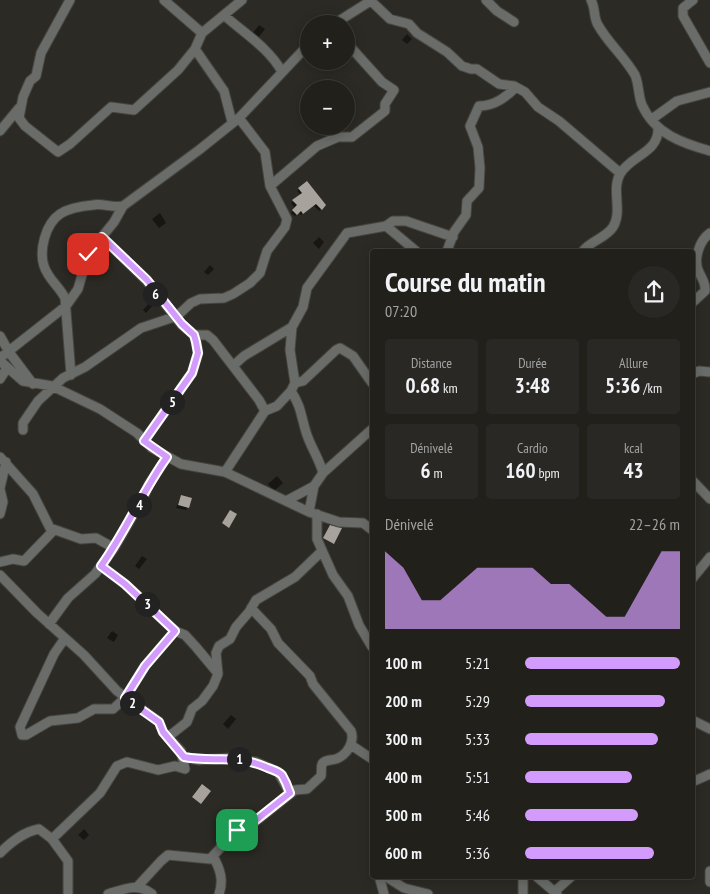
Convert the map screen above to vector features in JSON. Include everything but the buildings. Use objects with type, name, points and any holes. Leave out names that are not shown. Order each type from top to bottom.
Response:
[{"type":"street","points":[[70,0],[41,53],[36,76],[26,87],[19,118],[25,126],[53,149],[62,151],[111,107],[134,110],[161,86],[195,49],[202,33],[225,16],[242,0]]},
{"type":"street","points":[[164,0],[202,33]]},
{"type":"street","points":[[348,15],[371,0],[390,19],[409,24],[462,66],[477,68],[492,81],[504,86],[516,87],[530,96],[538,107],[559,121],[620,173]]},
{"type":"street","points":[[486,0],[497,11],[514,22]]},
{"type":"street","points":[[591,0],[596,9],[597,24],[629,65],[636,77],[642,104],[658,128],[682,142],[710,151]]},
{"type":"street","points":[[693,0],[683,8],[683,16],[710,63]]},
{"type":"street","points":[[225,16],[268,54],[277,63],[282,72]]},
{"type":"street","points":[[23,430],[25,420],[38,400],[52,386],[142,328],[177,316],[191,303],[200,299],[224,298],[250,283],[260,273],[267,251],[285,227],[287,219],[270,186],[265,152],[236,120],[224,91],[195,49]]},
{"type":"street","points":[[270,186],[317,146],[338,137],[352,137],[385,111],[385,104],[394,90],[382,82],[355,52]]},
{"type":"street","points":[[300,53],[267,90],[236,120],[123,206],[88,254],[78,289],[66,306],[0,359],[7,368],[23,381],[52,386],[100,410],[137,433],[144,441],[167,457],[196,469],[225,472],[313,513],[339,522],[363,523],[370,528]]},
{"type":"street","points":[[448,249],[458,225],[466,215],[467,201],[479,188],[478,147],[470,126],[474,114],[479,106],[490,106],[504,98],[516,87]]},
{"type":"street","points":[[652,119],[677,101],[710,92]]},
{"type":"street","points":[[0,131],[20,107]]},
{"type":"street","points":[[585,249],[614,225],[618,207],[616,183],[620,173],[653,146],[658,138],[658,128]]},
{"type":"street","points":[[71,375],[66,306],[61,289],[50,278],[44,266],[42,250],[50,224],[58,215],[81,206],[96,204],[112,208],[123,206]]},
{"type":"street","points":[[323,473],[319,458],[307,434],[300,404],[293,387],[290,350],[292,327],[303,307],[307,288],[342,236],[353,231],[386,226],[392,221],[406,221],[453,237]]},
{"type":"street","points":[[386,226],[414,249]]},
{"type":"street","points":[[695,300],[705,291],[705,285],[696,261],[703,238],[710,233]]},
{"type":"street","points":[[102,237],[147,280],[156,294],[194,335],[198,353],[192,373],[144,441]]},
{"type":"street","points":[[234,365],[244,356],[292,327]]},
{"type":"street","points":[[194,335],[207,336],[214,340],[259,400],[264,411]]},
{"type":"street","points":[[0,336],[8,352],[33,384]]},
{"type":"street","points":[[225,472],[264,411],[276,406],[293,387],[303,381],[336,350],[340,348],[352,356],[370,380]]},
{"type":"street","points":[[0,379],[7,368]]},
{"type":"street","points":[[695,373],[699,371],[710,372]]},
{"type":"street","points":[[286,501],[314,486],[323,473],[370,431]]},
{"type":"street","points":[[49,624],[68,598],[101,566],[114,548],[149,484],[167,457]]},
{"type":"street","points":[[3,460],[33,494],[42,508],[47,524],[53,531],[81,539],[96,538],[114,548]]},
{"type":"street","points":[[0,514],[3,508],[0,488],[3,460]]},
{"type":"street","points":[[695,483],[709,495]]},
{"type":"street","points":[[314,486],[313,513],[317,539],[333,575],[348,596],[358,625],[370,645]]},
{"type":"street","points":[[0,562],[12,559],[24,561],[53,531]]},
{"type":"street","points":[[168,737],[186,722],[192,709],[213,686],[218,674],[216,653],[219,646],[230,640],[236,627],[256,600],[295,577],[322,551]]},
{"type":"street","points":[[695,577],[706,566],[710,557]]},
{"type":"street","points":[[101,566],[125,584],[175,631],[184,635],[218,674]]},
{"type":"street","points":[[0,574],[125,698],[159,722],[184,757],[185,769],[175,766],[158,770],[127,762],[118,766],[100,793],[52,839]]},
{"type":"street","points":[[108,894],[138,887],[168,855],[182,855],[205,860],[213,856],[237,830],[256,820],[290,793],[312,785],[321,776],[324,761],[339,757],[352,745],[353,737],[351,731],[313,684],[310,676],[278,643],[271,629],[251,608]]},
{"type":"street","points":[[65,638],[54,654],[20,728],[22,735],[26,735],[50,721],[78,718],[94,709],[113,709],[125,698],[145,666],[175,631]]},
{"type":"street","points":[[695,721],[710,728]]},
{"type":"street","points":[[352,745],[370,758]]},
{"type":"street","points":[[184,757],[199,760],[230,758],[256,762],[278,772],[290,793]]},
{"type":"street","points":[[695,781],[710,774]]},
{"type":"street","points":[[0,853],[9,844],[33,830],[39,829],[52,839],[69,864],[68,894]]},
{"type":"street","points":[[213,856],[220,869],[222,886],[219,894]]},
{"type":"street","points":[[710,871],[710,882]]},
{"type":"street","points":[[380,879],[384,894]]},
{"type":"street","points":[[393,879],[404,888],[428,894]]},
{"type":"street","points":[[523,894],[524,879]]},
{"type":"street","points":[[540,879],[556,893],[569,879]]},
{"type":"street","points":[[138,887],[152,894]]},
{"type":"route","points":[[88,254],[102,237],[110,247],[147,280],[153,291],[194,335],[196,342],[198,353],[192,373],[144,441],[167,457],[149,484],[114,548],[101,566],[125,584],[175,631],[145,666],[125,698],[159,722],[163,732],[184,757],[199,760],[241,759],[256,762],[282,775],[290,793],[256,820],[237,830]]}]
